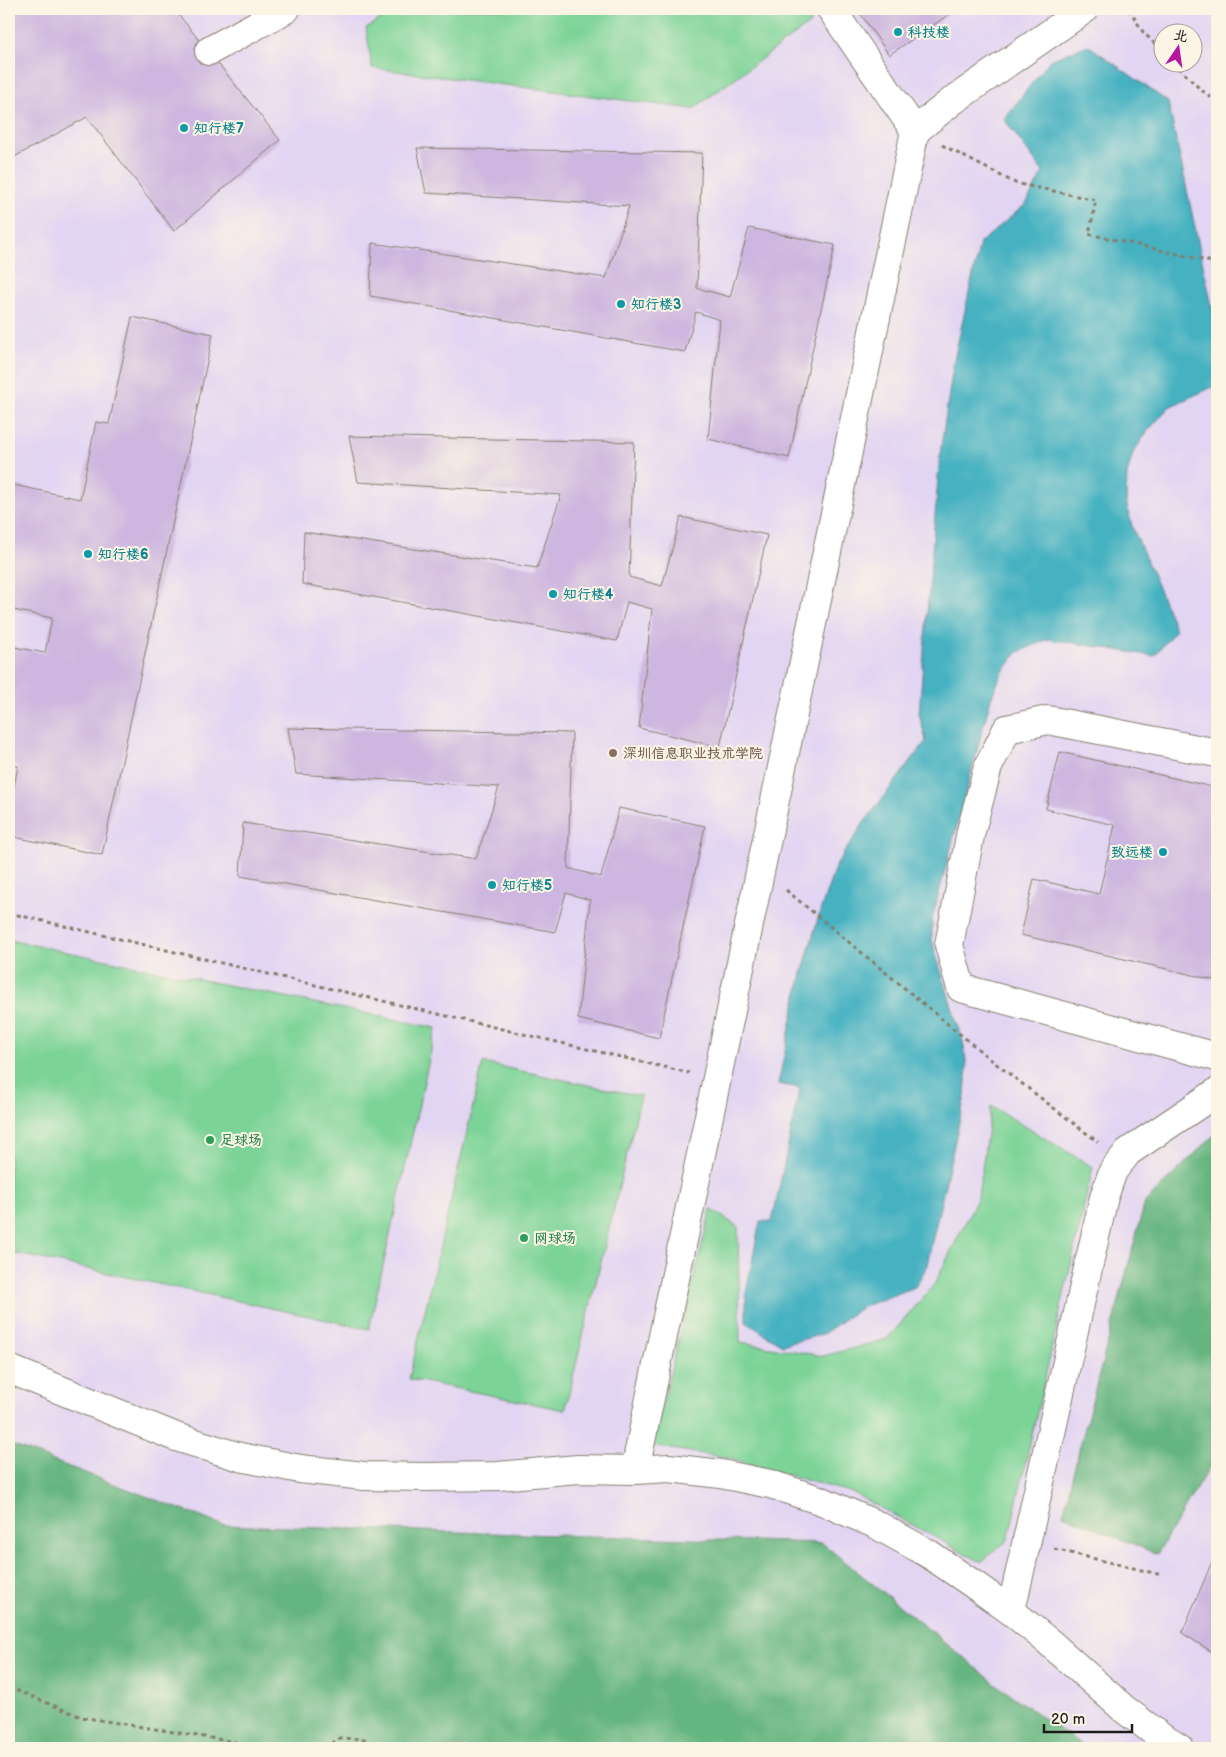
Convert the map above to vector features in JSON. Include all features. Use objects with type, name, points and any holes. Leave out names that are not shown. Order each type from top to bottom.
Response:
[{"type":"street","points":[[209,51],[286,9]]},
{"type":"street","points":[[831,9],[915,131]]},
{"type":"street","points":[[635,1470],[915,131],[951,102],[1085,9]]},
{"type":"street","points":[[1217,753],[1048,720],[1006,729],[988,767],[973,822],[949,945],[961,988],[1217,1057]]},
{"type":"street","points":[[1011,1611],[1104,1198],[1114,1171],[1128,1152],[1216,1087]]},
{"type":"street","points":[[9,1369],[176,1437],[240,1457],[300,1469],[364,1476],[417,1477],[498,1476],[578,1469],[635,1470],[669,1468],[721,1474],[770,1484],[822,1501],[877,1525],[929,1554],[1011,1611],[1124,1709],[1161,1738],[1179,1748]]},
{"type":"path","points":[[1129,9],[1143,32],[1154,43]]},
{"type":"path","points":[[1183,72],[1217,103]]},
{"type":"path","points":[[915,131],[1015,183],[1096,200],[1088,234],[1217,263]]},
{"type":"path","points":[[761,869],[990,1058],[1121,1160]]},
{"type":"path","points":[[9,913],[717,1080]]},
{"type":"path","points":[[1026,1542],[1162,1575]]},
{"type":"path","points":[[9,1687],[81,1717],[235,1742],[239,1748]]},
{"type":"path","points":[[325,1748],[339,1738],[365,1739],[373,1748]]},
{"type":"shaded area","name":"深圳信息职业技术学院","points":[[9,9],[1217,9],[1217,1748],[1086,1748],[1001,1688],[822,1543],[222,1525],[9,1444]]},
{"type":"green space","points":[[397,9],[803,9],[812,22],[693,109],[372,68],[366,28]]},
{"type":"green space","name":"足球场","points":[[9,940],[436,1028],[369,1329],[9,1252]]},
{"type":"green space","name":"网球场","points":[[483,1063],[641,1096],[565,1410],[409,1379]]},
{"type":"green space","points":[[991,1106],[1093,1167],[1008,1540],[981,1562],[853,1493],[723,1457],[652,1446],[711,1209],[738,1227],[740,1342],[824,1356],[887,1339],[934,1285],[978,1197]]},
{"type":"green space","points":[[1217,1132],[1217,1454],[1157,1554],[1063,1515],[1145,1202]]},
{"type":"green space","points":[[9,1444],[222,1525],[822,1543],[1001,1688],[1086,1748],[9,1748]]},
{"type":"water","points":[[1088,45],[1168,102],[1217,329],[1217,385],[1169,407],[1146,433],[1133,453],[1127,474],[1126,501],[1132,526],[1176,630],[1154,656],[1049,639],[1018,652],[1002,673],[991,698],[932,919],[932,939],[963,1042],[967,1066],[965,1096],[926,1269],[915,1287],[862,1307],[823,1334],[782,1345],[746,1322],[746,1293],[760,1221],[772,1222],[800,1088],[778,1084],[801,977],[836,865],[863,824],[926,741],[919,713],[940,454],[954,360],[980,243],[1026,204],[1043,172],[1004,119],[1050,60]]},
{"type":"building","name":"知行楼7","points":[[9,9],[174,9],[280,140],[174,231],[87,117],[9,160]]},
{"type":"building","name":"科技楼","points":[[857,9],[957,9],[889,55]]},
{"type":"building","name":"知行楼3","points":[[417,148],[702,153],[697,288],[730,297],[749,228],[835,245],[789,458],[708,439],[720,320],[696,312],[685,352],[370,296],[372,243],[606,278],[629,206],[426,193]]},
{"type":"building","name":"知行楼6","points":[[132,317],[213,334],[102,855],[9,836],[9,811],[18,766],[9,765],[9,646],[45,653],[52,618],[9,609],[9,484],[80,499],[96,422],[109,424]]},
{"type":"building","name":"知行楼4","points":[[349,436],[634,442],[629,577],[662,586],[681,517],[767,535],[720,747],[639,728],[652,609],[627,602],[617,641],[302,584],[304,532],[537,568],[561,495],[358,482]]},
{"type":"building","name":"知行楼5","points":[[288,728],[572,733],[568,868],[601,877],[619,808],[705,826],[659,1038],[578,1019],[590,900],[566,893],[555,932],[240,876],[243,823],[476,859],[499,787],[296,774]]},
{"type":"building","name":"致远楼","points":[[1060,752],[1217,788],[1217,965],[1214,980],[1021,935],[1034,879],[1099,894],[1115,825],[1046,809]]},
{"type":"building","points":[[1217,1550],[1217,1655],[1182,1633]]},
{"type":"place","name":"科技楼","points":[[898,32]]},
{"type":"place","name":"知行楼7","points":[[184,128]]},
{"type":"place","name":"知行楼3","points":[[621,304]]},
{"type":"place","name":"知行楼6","points":[[88,554]]},
{"type":"place","name":"知行楼4","points":[[553,594]]},
{"type":"place","name":"深圳信息职业技术学院","points":[[613,753]]},
{"type":"place","name":"致远楼","points":[[1163,852]]},
{"type":"place","name":"知行楼5","points":[[492,885]]},
{"type":"place","name":"足球场","points":[[210,1140]]},
{"type":"place","name":"网球场","points":[[524,1238]]}]
